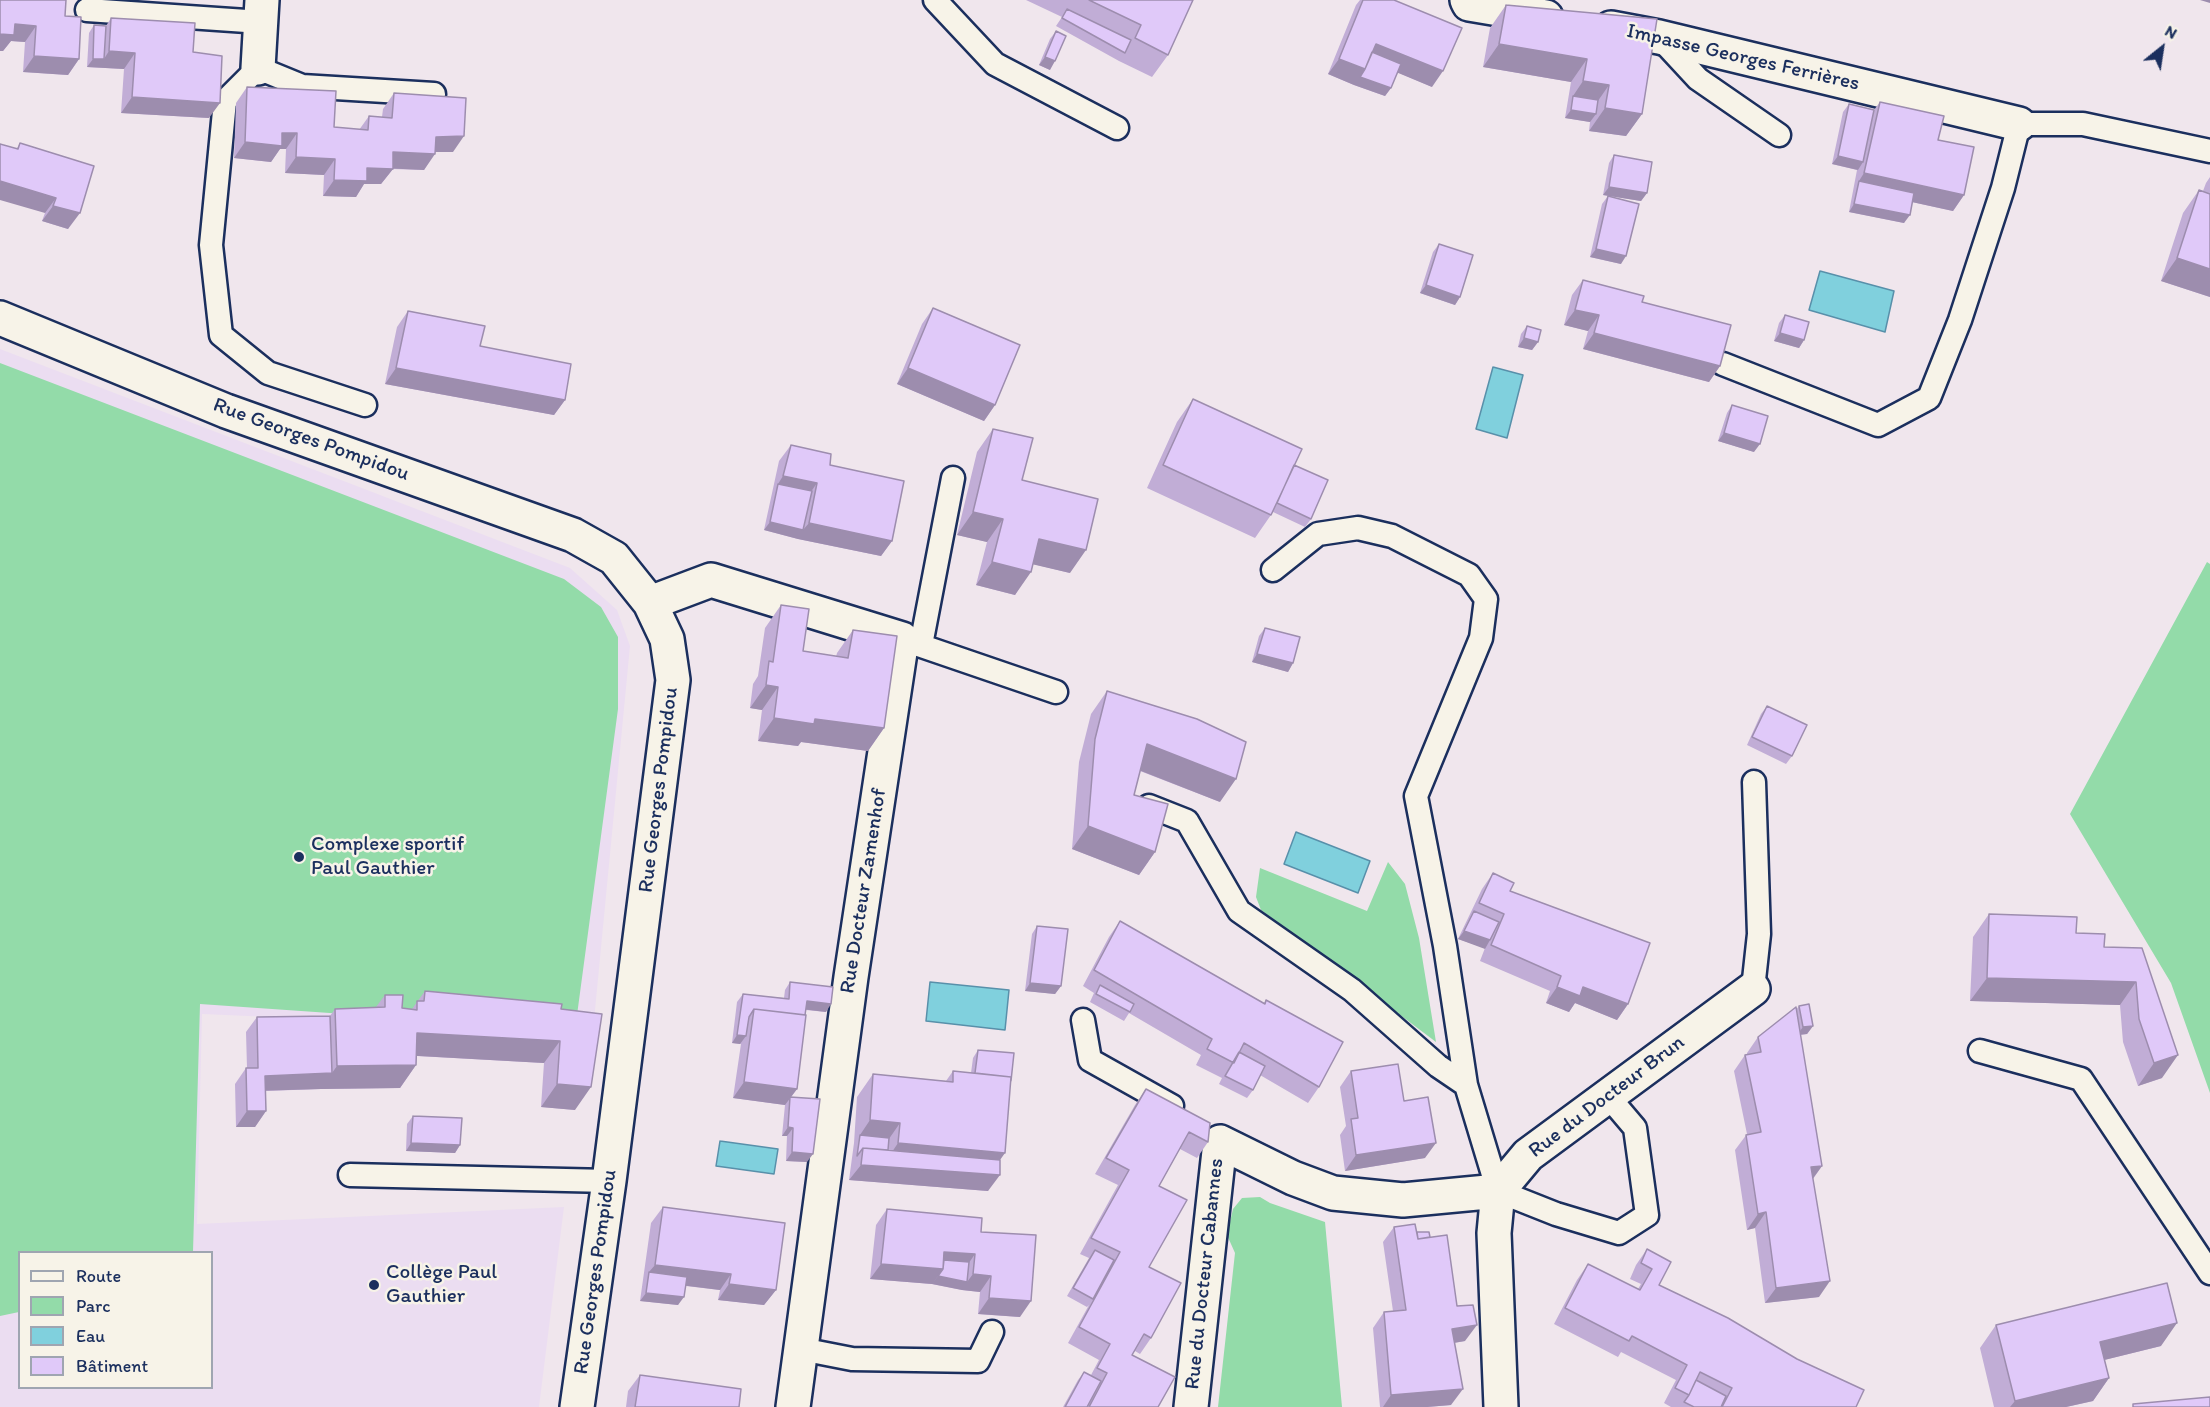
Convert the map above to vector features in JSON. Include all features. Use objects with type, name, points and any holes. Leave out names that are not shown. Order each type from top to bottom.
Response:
[{"type":"street","name":"Impasse Georges Ferrières","points":[[1467,0],[1469,4],[1659,37],[2019,124]]},
{"type":"street","points":[[258,68],[262,11]]},
{"type":"street","name":"Rue Georges Pompidou","points":[[0,318],[226,411],[573,535],[614,558],[650,603],[667,639],[673,680],[609,1181],[577,1407]]},
{"type":"street","points":[[650,603],[711,580],[911,642]]},
{"type":"street","name":"Rue Docteur Zamenhof","points":[[793,1407],[853,966],[911,642]]},
{"type":"street","name":"Rue du Docteur Brun","points":[[1498,1191],[1527,1155],[1753,989]]},
{"type":"street","name":"Rue du Docteur Cabannes","points":[[1191,1407],[1204,1127],[1293,1178],[1333,1192],[1403,1200],[1498,1191]]},
{"type":"street","points":[[1498,1191],[1494,1233],[1501,1407]]},
{"type":"lane","points":[[935,0],[995,64],[1117,128]]},
{"type":"lane","points":[[87,10],[262,11]]},
{"type":"lane","points":[[1659,37],[1698,80],[1779,135]]},
{"type":"lane","points":[[365,405],[268,373],[221,335],[211,245],[225,101],[258,68],[302,86],[434,94]]},
{"type":"lane","points":[[1722,364],[1878,425],[1929,398],[1960,320],[2003,188],[2019,124],[2083,124],[2210,151]]},
{"type":"lane","points":[[953,477],[911,642],[1056,692]]},
{"type":"lane","points":[[1273,570],[1318,534],[1358,528],[1392,536],[1469,575],[1486,599],[1481,638],[1416,796],[1445,946],[1466,1085],[1498,1191],[1556,1215],[1619,1233],[1647,1215],[1635,1128],[1607,1095]]},
{"type":"lane","points":[[1753,989],[1759,934],[1754,782]]},
{"type":"lane","points":[[1149,806],[1187,821],[1239,911],[1352,990],[1438,1066],[1466,1085]]},
{"type":"lane","points":[[1083,1020],[1090,1060],[1204,1127]]},
{"type":"lane","points":[[1980,1051],[2081,1079],[2210,1273]]},
{"type":"lane","points":[[350,1175],[609,1181]]},
{"type":"lane","points":[[801,1349],[852,1359],[978,1361],[992,1332]]},
{"type":"shaded area","name":"Complexe sportif Paul Gauthier","points":[[0,349],[570,568],[617,610],[630,646],[593,1031],[202,1014],[197,1224],[564,1207],[539,1407],[0,1407]]},
{"type":"green space","name":"Complexe sportif Paul Gauthier","points":[[0,363],[564,579],[601,607],[618,637],[618,709],[575,1030],[200,1004],[193,1251],[18,1251],[18,1312],[0,1316]]},
{"type":"green space","points":[[2207,562],[2210,564],[2210,1093],[2171,983],[2070,814]]},
{"type":"green space","points":[[1388,862],[1405,884],[1419,938],[1436,1042],[1261,910],[1256,897],[1260,868],[1367,911]]},
{"type":"green space","points":[[1260,1197],[1270,1203],[1325,1222],[1342,1407],[1218,1407],[1235,1253],[1227,1235],[1233,1209],[1242,1198]]},
{"type":"water","points":[[1820,271],[1894,291],[1885,332],[1809,310]]},
{"type":"water","points":[[1493,367],[1523,375],[1507,438],[1476,429]]},
{"type":"water","points":[[1296,832],[1370,861],[1358,893],[1284,864]]},
{"type":"water","points":[[930,982],[1009,990],[1005,1030],[926,1021]]},
{"type":"water","points":[[720,1141],[778,1149],[774,1174],[716,1166]]},
{"type":"building","points":[[0,0],[66,0],[65,16],[81,17],[79,59],[34,56],[36,26],[15,24],[14,35],[0,34]]},
{"type":"building","points":[[1089,0],[1193,0],[1168,55],[1135,38],[1141,25]]},
{"type":"building","points":[[1363,0],[1394,0],[1462,28],[1443,71],[1376,44],[1365,69],[1339,59]]},
{"type":"building","points":[[1506,5],[1657,19],[1642,114],[1605,108],[1609,85],[1583,81],[1587,59],[1499,44]]},
{"type":"building","points":[[1067,9],[1131,40],[1125,53],[1062,18]]},
{"type":"building","points":[[111,18],[195,23],[193,52],[222,56],[220,103],[132,97],[135,53],[109,51]]},
{"type":"building","points":[[94,25],[106,26],[104,59],[93,59]]},
{"type":"building","points":[[1056,31],[1066,36],[1055,61],[1045,57]]},
{"type":"building","points":[[1372,52],[1401,64],[1391,88],[1360,77]]},
{"type":"building","points":[[247,87],[336,91],[334,127],[368,130],[369,116],[392,118],[394,93],[466,98],[464,136],[436,137],[435,154],[393,152],[393,169],[367,168],[367,181],[334,180],[335,159],[296,157],[297,133],[282,133],[282,146],[245,142]]},
{"type":"building","points":[[1573,96],[1598,100],[1596,114],[1571,110]]},
{"type":"building","points":[[1880,102],[1944,116],[1938,140],[1974,147],[1964,195],[1864,173]]},
{"type":"building","points":[[1849,104],[1874,110],[1863,162],[1838,156]]},
{"type":"building","points":[[20,143],[94,166],[80,213],[53,206],[56,198],[0,181],[0,144],[18,149]]},
{"type":"building","points":[[1614,155],[1652,162],[1647,193],[1609,187]]},
{"type":"building","points":[[1859,181],[1914,193],[1910,215],[1854,204]]},
{"type":"building","points":[[2199,190],[2210,194],[2210,269],[2177,258]]},
{"type":"building","points":[[1608,196],[1639,204],[1626,256],[1596,249]]},
{"type":"building","points":[[1439,244],[1473,255],[1460,297],[1426,285]]},
{"type":"building","points":[[1583,280],[1644,296],[1642,302],[1731,325],[1720,366],[1594,333],[1599,315],[1575,310]]},
{"type":"building","points":[[933,308],[1020,345],[995,405],[908,368]]},
{"type":"building","points":[[408,311],[485,326],[480,346],[571,364],[565,400],[396,368]]},
{"type":"building","points":[[1785,315],[1809,322],[1804,340],[1780,333]]},
{"type":"building","points":[[1527,326],[1541,330],[1538,342],[1524,338]]},
{"type":"building","points":[[1193,399],[1302,449],[1271,515],[1163,465]]},
{"type":"building","points":[[1732,405],[1768,416],[1760,444],[1724,433]]},
{"type":"building","points":[[993,429],[1033,438],[1022,480],[1098,499],[1086,550],[1039,539],[1031,572],[992,562],[1003,519],[973,512]]},
{"type":"building","points":[[791,445],[831,454],[830,465],[904,481],[892,541],[809,523],[817,483],[783,476]]},
{"type":"building","points":[[1294,465],[1328,480],[1311,519],[1277,503]]},
{"type":"building","points":[[778,484],[812,491],[803,530],[770,522]]},
{"type":"building","points":[[781,605],[809,609],[803,651],[848,658],[853,630],[897,636],[884,728],[815,719],[814,724],[774,718],[778,687],[766,685],[769,661],[773,662]]},
{"type":"building","points":[[1265,628],[1300,637],[1293,663],[1257,654]]},
{"type":"building","points":[[1107,691],[1197,719],[1246,742],[1236,779],[1147,744],[1134,795],[1168,804],[1155,852],[1088,826],[1095,739]]},
{"type":"building","points":[[1767,706],[1807,725],[1792,756],[1752,737]]},
{"type":"building","points":[[1493,873],[1514,883],[1510,891],[1650,943],[1628,1004],[1583,987],[1580,996],[1557,987],[1561,976],[1491,945],[1504,914],[1479,903]]},
{"type":"building","points":[[1474,911],[1499,922],[1490,940],[1464,931]]},
{"type":"building","points":[[1989,914],[2077,917],[2076,933],[2105,934],[2104,947],[2142,948],[2178,1055],[2154,1063],[2139,1019],[2136,982],[1987,978]]},
{"type":"building","points":[[1120,921],[1265,1004],[1266,1000],[1343,1042],[1319,1087],[1244,1043],[1234,1063],[1207,1049],[1212,1039],[1094,970]]},
{"type":"building","points":[[1037,926],[1068,929],[1061,986],[1030,983]]},
{"type":"building","points":[[790,982],[833,987],[831,1004],[807,1001],[805,1015],[754,1009],[749,1017],[746,1036],[737,1035],[743,994],[789,999]]},
{"type":"building","points":[[1100,985],[1134,1004],[1130,1012],[1096,994]]},
{"type":"building","points":[[425,991],[562,1004],[561,1009],[602,1014],[591,1087],[557,1084],[560,1041],[417,1033],[416,1065],[337,1066],[335,1009],[385,1007],[385,995],[403,995],[402,1008],[417,1010],[417,1001],[424,1001]]},
{"type":"building","points":[[1809,1004],[1813,1026],[1803,1027],[1799,1006]]},
{"type":"building","points":[[1796,1007],[1822,1166],[1811,1167],[1830,1281],[1776,1288],[1766,1212],[1758,1214],[1746,1135],[1761,1132],[1745,1055],[1761,1052],[1758,1037]]},
{"type":"building","points":[[754,1009],[806,1015],[797,1089],[744,1082]]},
{"type":"building","points":[[330,1016],[332,1073],[265,1076],[266,1111],[247,1111],[246,1068],[258,1068],[257,1017]]},
{"type":"building","points":[[978,1050],[1014,1053],[1011,1081],[1011,1077],[975,1073]]},
{"type":"building","points":[[1239,1052],[1265,1066],[1253,1090],[1225,1076]]},
{"type":"building","points":[[1398,1064],[1404,1101],[1428,1097],[1436,1143],[1356,1155],[1351,1119],[1358,1118],[1351,1071]]},
{"type":"building","points":[[953,1071],[1011,1077],[1005,1153],[898,1143],[900,1123],[870,1120],[873,1074],[953,1082]]},
{"type":"building","points":[[1146,1089],[1210,1123],[1208,1142],[1189,1132],[1159,1186],[1187,1200],[1149,1267],[1181,1283],[1151,1338],[1144,1334],[1132,1355],[1175,1377],[1158,1407],[1089,1407],[1107,1373],[1097,1368],[1110,1344],[1079,1327],[1120,1252],[1091,1238],[1129,1170],[1106,1158]]},
{"type":"building","points":[[790,1097],[820,1099],[813,1154],[792,1152],[793,1128],[788,1127]]},
{"type":"building","points":[[413,1116],[462,1118],[460,1145],[411,1143]]},
{"type":"building","points":[[860,1135],[889,1138],[888,1150],[863,1148],[857,1156]]},
{"type":"building","points":[[863,1148],[1000,1160],[1000,1175],[861,1165]]},
{"type":"building","points":[[663,1207],[785,1223],[776,1290],[729,1284],[731,1274],[655,1265]]},
{"type":"building","points":[[887,1209],[982,1218],[981,1232],[1036,1235],[1031,1301],[989,1298],[991,1276],[973,1274],[975,1254],[944,1252],[943,1269],[881,1264]]},
{"type":"building","points":[[1415,1224],[1418,1239],[1447,1235],[1457,1306],[1473,1305],[1477,1325],[1452,1329],[1463,1389],[1391,1395],[1384,1312],[1406,1310],[1394,1227]]},
{"type":"building","points":[[1417,1232],[1429,1232],[1430,1237],[1418,1239]]},
{"type":"building","points":[[1647,1249],[1671,1262],[1659,1285],[1728,1318],[1797,1359],[1864,1390],[1856,1407],[1722,1407],[1732,1388],[1700,1372],[1689,1395],[1675,1388],[1687,1365],[1632,1336],[1629,1341],[1565,1308],[1588,1264],[1640,1290],[1652,1269],[1641,1263]]},
{"type":"building","points":[[1095,1250],[1114,1260],[1093,1299],[1073,1288]]},
{"type":"building","points":[[944,1260],[969,1262],[967,1282],[938,1276],[943,1269]]},
{"type":"building","points":[[649,1272],[687,1277],[684,1297],[646,1293]]},
{"type":"building","points":[[2167,1283],[2177,1323],[2100,1342],[2109,1378],[2015,1401],[1996,1325]]},
{"type":"building","points":[[1084,1372],[1101,1381],[1087,1407],[1065,1407]]},
{"type":"building","points":[[640,1375],[741,1389],[739,1407],[635,1407]]},
{"type":"building","points":[[1696,1380],[1726,1396],[1721,1407],[1694,1407],[1684,1402]]},
{"type":"building","points":[[2210,1397],[2210,1407],[2133,1407],[2133,1404]]},
{"type":"place","name":"Complexe sportif Paul Gauthier","points":[[299,857]]},
{"type":"place","name":"Collège Paul Gauthier","points":[[374,1285]]}]
